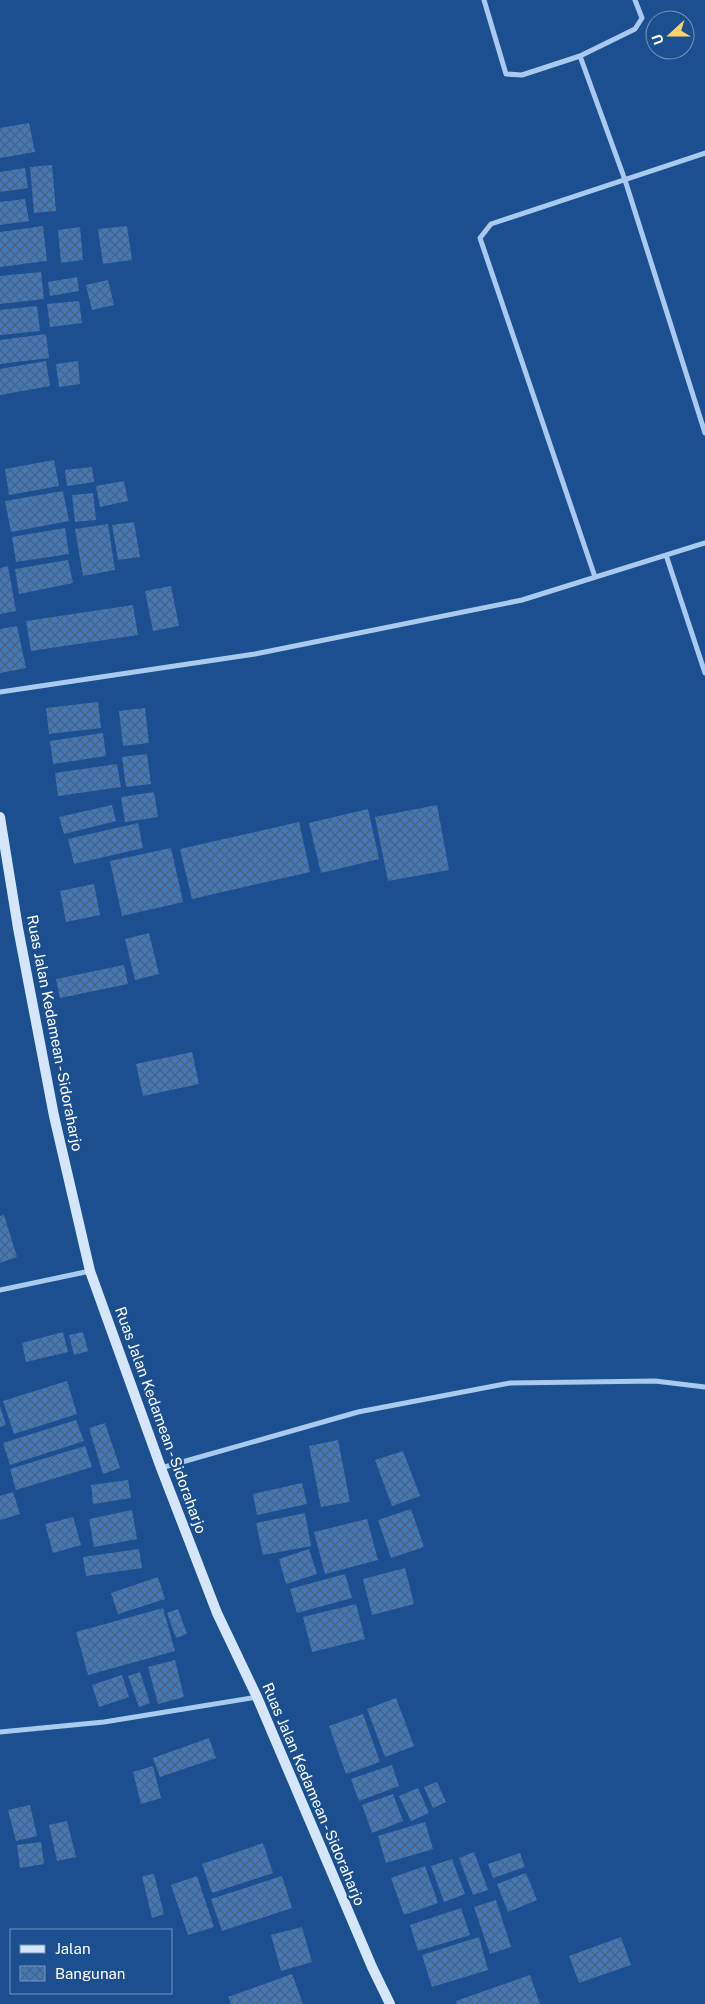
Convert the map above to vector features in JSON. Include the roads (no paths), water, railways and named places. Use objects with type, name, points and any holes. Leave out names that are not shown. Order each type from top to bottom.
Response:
[{"type":"main road","name":"Ruas Jalan Kedamean - Sidoraharjo","points":[[0,817],[18,928],[54,1116],[90,1271],[161,1468],[217,1613],[257,1697],[372,1967],[390,2004]]},
{"type":"street","points":[[484,0],[506,74],[522,74],[580,56],[635,30],[642,18],[635,0]]},
{"type":"street","points":[[580,56],[625,180],[705,433]]},
{"type":"street","points":[[595,577],[480,238],[491,224],[705,154]]},
{"type":"street","points":[[0,692],[255,654],[522,600],[705,543]]},
{"type":"street","points":[[666,555],[705,672]]},
{"type":"street","points":[[0,1290],[90,1271]]},
{"type":"street","points":[[161,1468],[358,1412],[510,1383],[655,1381],[705,1387]]},
{"type":"street","points":[[0,1732],[104,1722],[257,1697]]}]
